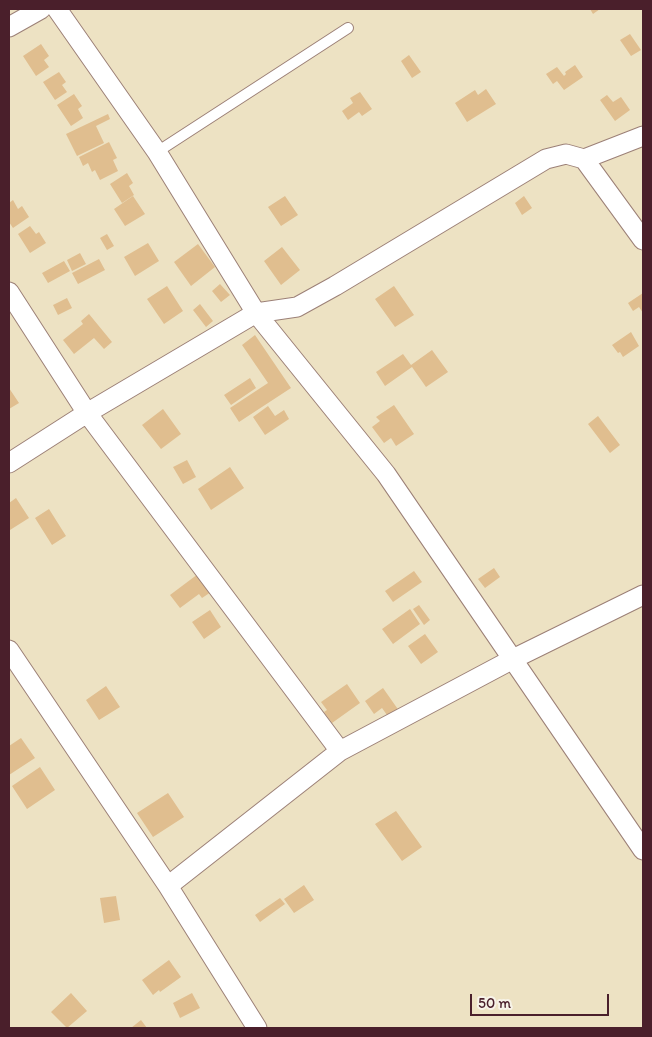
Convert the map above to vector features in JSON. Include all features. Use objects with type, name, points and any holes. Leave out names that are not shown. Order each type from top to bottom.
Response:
[{"type":"street","points":[[9,26],[41,9]]},
{"type":"street","points":[[57,9],[157,152],[256,313],[386,474],[513,659],[637,829],[643,850]]},
{"type":"street","points":[[9,463],[87,413],[256,313],[297,307],[546,159],[566,154],[584,159],[643,136]]},
{"type":"street","points":[[584,159],[643,240]]},
{"type":"street","points":[[9,292],[87,413],[340,751]]},
{"type":"street","points":[[168,886],[340,751],[513,659],[643,594]]},
{"type":"street","points":[[9,650],[168,886],[257,1028]]},
{"type":"lane","points":[[157,152],[348,28]]},
{"type":"building","points":[[590,9],[600,9],[593,14]]},
{"type":"building","points":[[630,34],[641,50],[631,56],[620,40]]},
{"type":"building","points":[[41,44],[49,56],[44,60],[49,67],[36,76],[23,56]]},
{"type":"building","points":[[409,55],[421,72],[412,78],[401,61]]},
{"type":"building","points":[[575,65],[583,77],[564,90],[557,81],[553,84],[546,74],[557,67],[564,76],[565,72]]},
{"type":"building","points":[[59,72],[66,82],[62,85],[67,92],[55,100],[43,82]]},
{"type":"building","points":[[486,89],[496,104],[467,122],[455,103],[475,90],[478,95]]},
{"type":"building","points":[[360,92],[372,109],[362,116],[359,112],[348,120],[342,111],[353,103],[350,98]]},
{"type":"building","points":[[74,94],[82,106],[78,109],[83,118],[71,126],[57,105]]},
{"type":"building","points":[[607,95],[613,102],[621,97],[630,110],[615,121],[600,100]]},
{"type":"building","points":[[108,114],[110,119],[96,126],[104,143],[77,156],[66,134]]},
{"type":"building","points":[[109,142],[117,158],[113,160],[118,171],[100,180],[95,170],[92,172],[88,163],[83,166],[79,157]]},
{"type":"building","points":[[127,173],[133,183],[129,186],[134,195],[122,203],[110,184]]},
{"type":"building","points":[[133,196],[145,214],[125,226],[114,209]]},
{"type":"building","points":[[285,196],[298,215],[281,226],[268,207]]},
{"type":"building","points":[[524,196],[532,208],[522,215],[515,203]]},
{"type":"building","points":[[13,200],[18,209],[22,206],[29,217],[13,228],[9,222],[9,203]]},
{"type":"building","points":[[30,226],[36,234],[39,232],[46,243],[30,253],[18,234]]},
{"type":"building","points":[[107,234],[114,246],[107,250],[100,238]]},
{"type":"building","points":[[148,243],[159,261],[135,276],[124,257]]},
{"type":"building","points":[[198,244],[215,267],[191,286],[174,262]]},
{"type":"building","points":[[282,247],[300,270],[281,285],[264,261]]},
{"type":"building","points":[[80,253],[86,264],[72,271],[67,260]]},
{"type":"building","points":[[99,259],[105,270],[78,284],[72,273]]},
{"type":"building","points":[[64,261],[70,271],[48,283],[42,273]]},
{"type":"building","points":[[220,284],[230,295],[221,302],[212,291]]},
{"type":"building","points":[[167,286],[183,311],[164,324],[147,299]]},
{"type":"building","points":[[394,286],[414,315],[395,327],[375,299]]},
{"type":"building","points":[[643,293],[643,313],[639,307],[633,311],[628,303]]},
{"type":"building","points":[[67,298],[72,308],[58,315],[53,305]]},
{"type":"building","points":[[200,304],[213,321],[206,327],[193,310]]},
{"type":"building","points":[[89,314],[112,342],[104,349],[94,338],[74,354],[63,340],[83,324],[81,321]]},
{"type":"building","points":[[631,332],[639,346],[623,357],[612,345]]},
{"type":"building","points":[[255,335],[291,388],[239,422],[230,408],[268,383],[242,345]]},
{"type":"building","points":[[432,350],[448,372],[426,387],[412,367],[385,386],[376,372],[403,354],[411,365]]},
{"type":"building","points":[[250,378],[256,388],[231,405],[224,395]]},
{"type":"building","points":[[9,388],[19,403],[9,409]]},
{"type":"building","points":[[394,405],[414,434],[396,446],[391,438],[384,443],[372,427],[380,421],[376,417]]},
{"type":"building","points":[[268,406],[275,416],[284,410],[289,419],[265,435],[253,417]]},
{"type":"building","points":[[163,409],[181,434],[161,449],[142,425]]},
{"type":"building","points":[[598,416],[620,445],[610,453],[588,424]]},
{"type":"building","points":[[187,460],[196,477],[183,484],[173,467]]},
{"type":"building","points":[[230,467],[244,488],[211,510],[198,489]]},
{"type":"building","points":[[16,498],[29,518],[10,530],[9,503]]},
{"type":"building","points":[[49,509],[66,536],[52,545],[35,518]]},
{"type":"building","points":[[494,568],[500,577],[485,588],[478,579]]},
{"type":"building","points":[[414,571],[422,582],[393,602],[385,591]]},
{"type":"building","points":[[198,574],[211,592],[202,598],[199,594],[180,608],[170,595]]},
{"type":"building","points":[[419,605],[430,620],[424,625],[413,609]]},
{"type":"building","points":[[410,609],[420,624],[393,644],[382,629]]},
{"type":"building","points":[[210,610],[221,627],[204,639],[192,622]]},
{"type":"building","points":[[425,634],[438,652],[421,664],[408,646]]},
{"type":"building","points":[[347,684],[360,703],[332,723],[324,712],[327,710],[321,702]]},
{"type":"building","points":[[106,686],[120,707],[99,720],[86,700]]},
{"type":"building","points":[[383,688],[402,715],[392,722],[382,708],[374,714],[365,701]]},
{"type":"building","points":[[21,738],[35,758],[9,775],[9,746]]},
{"type":"building","points":[[40,767],[55,790],[27,809],[12,786]]},
{"type":"building","points":[[168,793],[184,817],[153,837],[137,813]]},
{"type":"building","points":[[396,811],[422,847],[402,861],[375,824]]},
{"type":"building","points":[[304,885],[314,900],[294,913],[284,899]]},
{"type":"building","points":[[116,896],[120,920],[104,923],[100,898]]},
{"type":"building","points":[[280,898],[285,904],[260,922],[255,915]]},
{"type":"building","points":[[169,960],[181,977],[153,995],[142,980]]},
{"type":"building","points":[[71,993],[87,1011],[67,1028],[51,1012]]},
{"type":"building","points":[[192,993],[200,1008],[180,1018],[173,1003]]},
{"type":"building","points":[[141,1020],[147,1028],[131,1028]]}]
